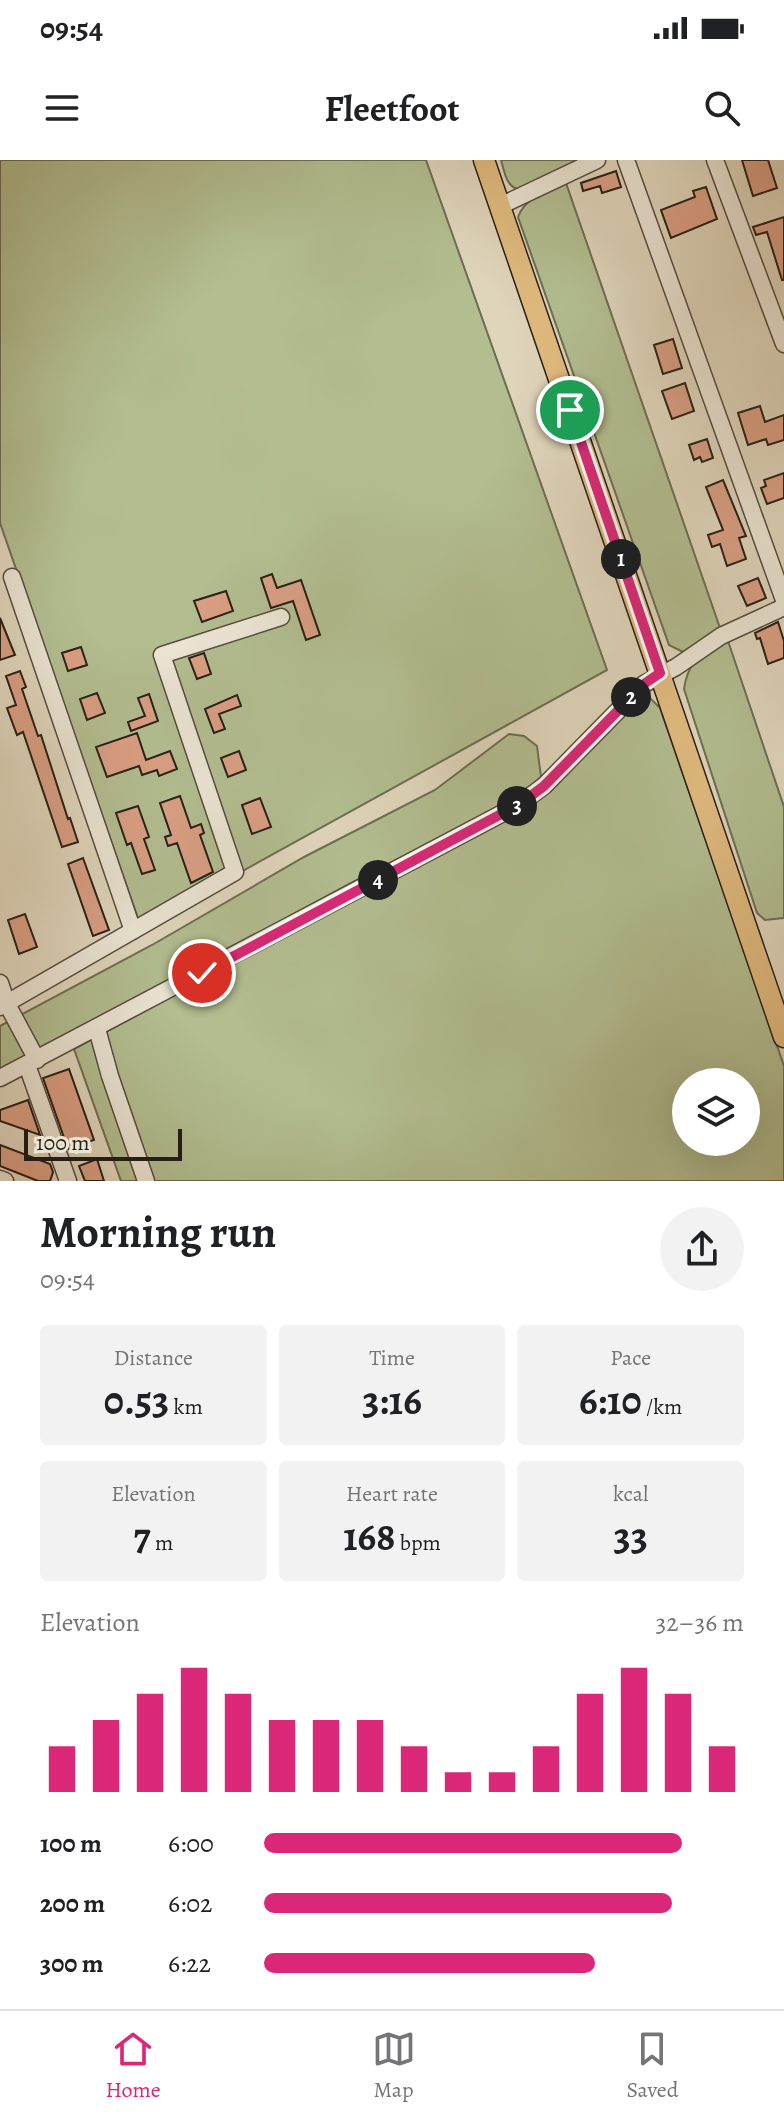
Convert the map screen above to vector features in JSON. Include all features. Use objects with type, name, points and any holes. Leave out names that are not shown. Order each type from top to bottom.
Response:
[{"type":"main road","points":[[484,160],[784,1037]]},
{"type":"street","points":[[500,206],[597,160]]},
{"type":"street","points":[[626,160],[784,600]]},
{"type":"street","points":[[715,160],[784,344]]},
{"type":"street","points":[[12,577],[133,931]]},
{"type":"street","points":[[0,1078],[520,804],[544,786],[644,684],[676,667],[721,636],[784,607]]},
{"type":"street","points":[[4,1006],[235,872],[162,655],[281,617]]},
{"type":"street","points":[[0,983],[4,1006],[32,1063],[68,1181]]},
{"type":"street","points":[[97,1029],[146,1181]]},
{"type":"green space","points":[[0,160],[426,160],[607,670],[141,927],[0,523]]},
{"type":"green space","points":[[501,160],[587,160],[521,190],[509,183]]},
{"type":"green space","points":[[566,183],[720,628],[683,652],[669,645],[518,217],[526,204]]},
{"type":"green space","points":[[727,638],[784,807],[784,918],[765,920],[757,913],[684,689],[693,664]]},
{"type":"green space","points":[[650,698],[660,708],[784,1066],[784,1181],[121,1181],[74,1049],[521,809],[639,700]]},
{"type":"green space","points":[[509,734],[524,736],[537,746],[541,777],[520,793],[475,821],[355,881],[0,1071],[0,1026],[152,945],[304,857],[435,790]]},
{"type":"building","points":[[742,160],[768,160],[777,188],[753,196]]},
{"type":"building","points":[[616,171],[621,187],[602,193],[600,186],[583,191],[581,183]]},
{"type":"building","points":[[706,187],[717,219],[671,238],[661,210],[695,197],[693,191]]},
{"type":"building","points":[[784,217],[782,280],[767,232],[756,235],[753,227]]},
{"type":"building","points":[[673,339],[682,368],[663,374],[654,345]]},
{"type":"building","points":[[685,383],[694,411],[672,419],[662,391]]},
{"type":"building","points":[[760,406],[765,422],[784,415],[784,440],[768,445],[766,439],[748,445],[738,413]]},
{"type":"building","points":[[707,439],[713,458],[702,462],[700,457],[694,460],[689,445]]},
{"type":"building","points":[[784,473],[784,498],[767,504],[761,488],[766,486],[764,480]]},
{"type":"building","points":[[723,480],[746,536],[739,538],[746,559],[727,566],[720,544],[712,547],[708,535],[723,530],[706,487]]},
{"type":"building","points":[[272,574],[277,588],[301,580],[320,635],[306,640],[293,601],[271,608],[261,578]]},
{"type":"building","points":[[758,578],[766,598],[747,606],[738,586]]},
{"type":"building","points":[[226,591],[233,611],[202,622],[194,601]]},
{"type":"building","points":[[0,618],[15,655],[0,660]]},
{"type":"building","points":[[778,622],[784,641],[784,658],[768,664],[760,638],[757,639],[755,633]]},
{"type":"building","points":[[81,647],[87,665],[68,671],[62,653]]},
{"type":"building","points":[[204,653],[211,674],[197,679],[189,658]]},
{"type":"building","points":[[20,671],[26,687],[22,689],[78,842],[62,847],[23,732],[17,735],[7,708],[16,705],[6,676]]},
{"type":"building","points":[[97,693],[105,713],[87,720],[80,699]]},
{"type":"building","points":[[149,694],[158,721],[131,731],[128,722],[145,716],[138,698]]},
{"type":"building","points":[[237,695],[241,706],[219,714],[225,729],[214,733],[205,709]]},
{"type":"building","points":[[137,733],[146,760],[170,751],[177,769],[159,776],[157,770],[142,775],[139,766],[107,777],[96,747]]},
{"type":"building","points":[[239,751],[246,770],[228,777],[221,758]]},
{"type":"building","points":[[180,796],[191,828],[201,824],[204,833],[200,835],[213,872],[191,883],[177,843],[168,846],[165,837],[171,835],[160,803]]},
{"type":"building","points":[[260,798],[271,827],[252,834],[242,805]]},
{"type":"building","points":[[138,806],[149,837],[144,839],[155,870],[142,874],[131,843],[127,845],[116,813]]},
{"type":"building","points":[[83,858],[109,930],[93,936],[68,864]]},
{"type":"building","points":[[25,914],[37,947],[19,954],[8,920]]},
{"type":"building","points":[[69,1069],[94,1140],[68,1149],[43,1078]]},
{"type":"building","points":[[28,1100],[40,1135],[0,1121],[0,1110]]},
{"type":"building","points":[[0,1145],[50,1164],[53,1172],[50,1181],[38,1181],[0,1166]]},
{"type":"building","points":[[97,1159],[104,1181],[85,1181],[79,1166]]},
{"type":"route","points":[[202,973],[520,804],[544,786],[644,684],[660,673],[570,410]]}]
